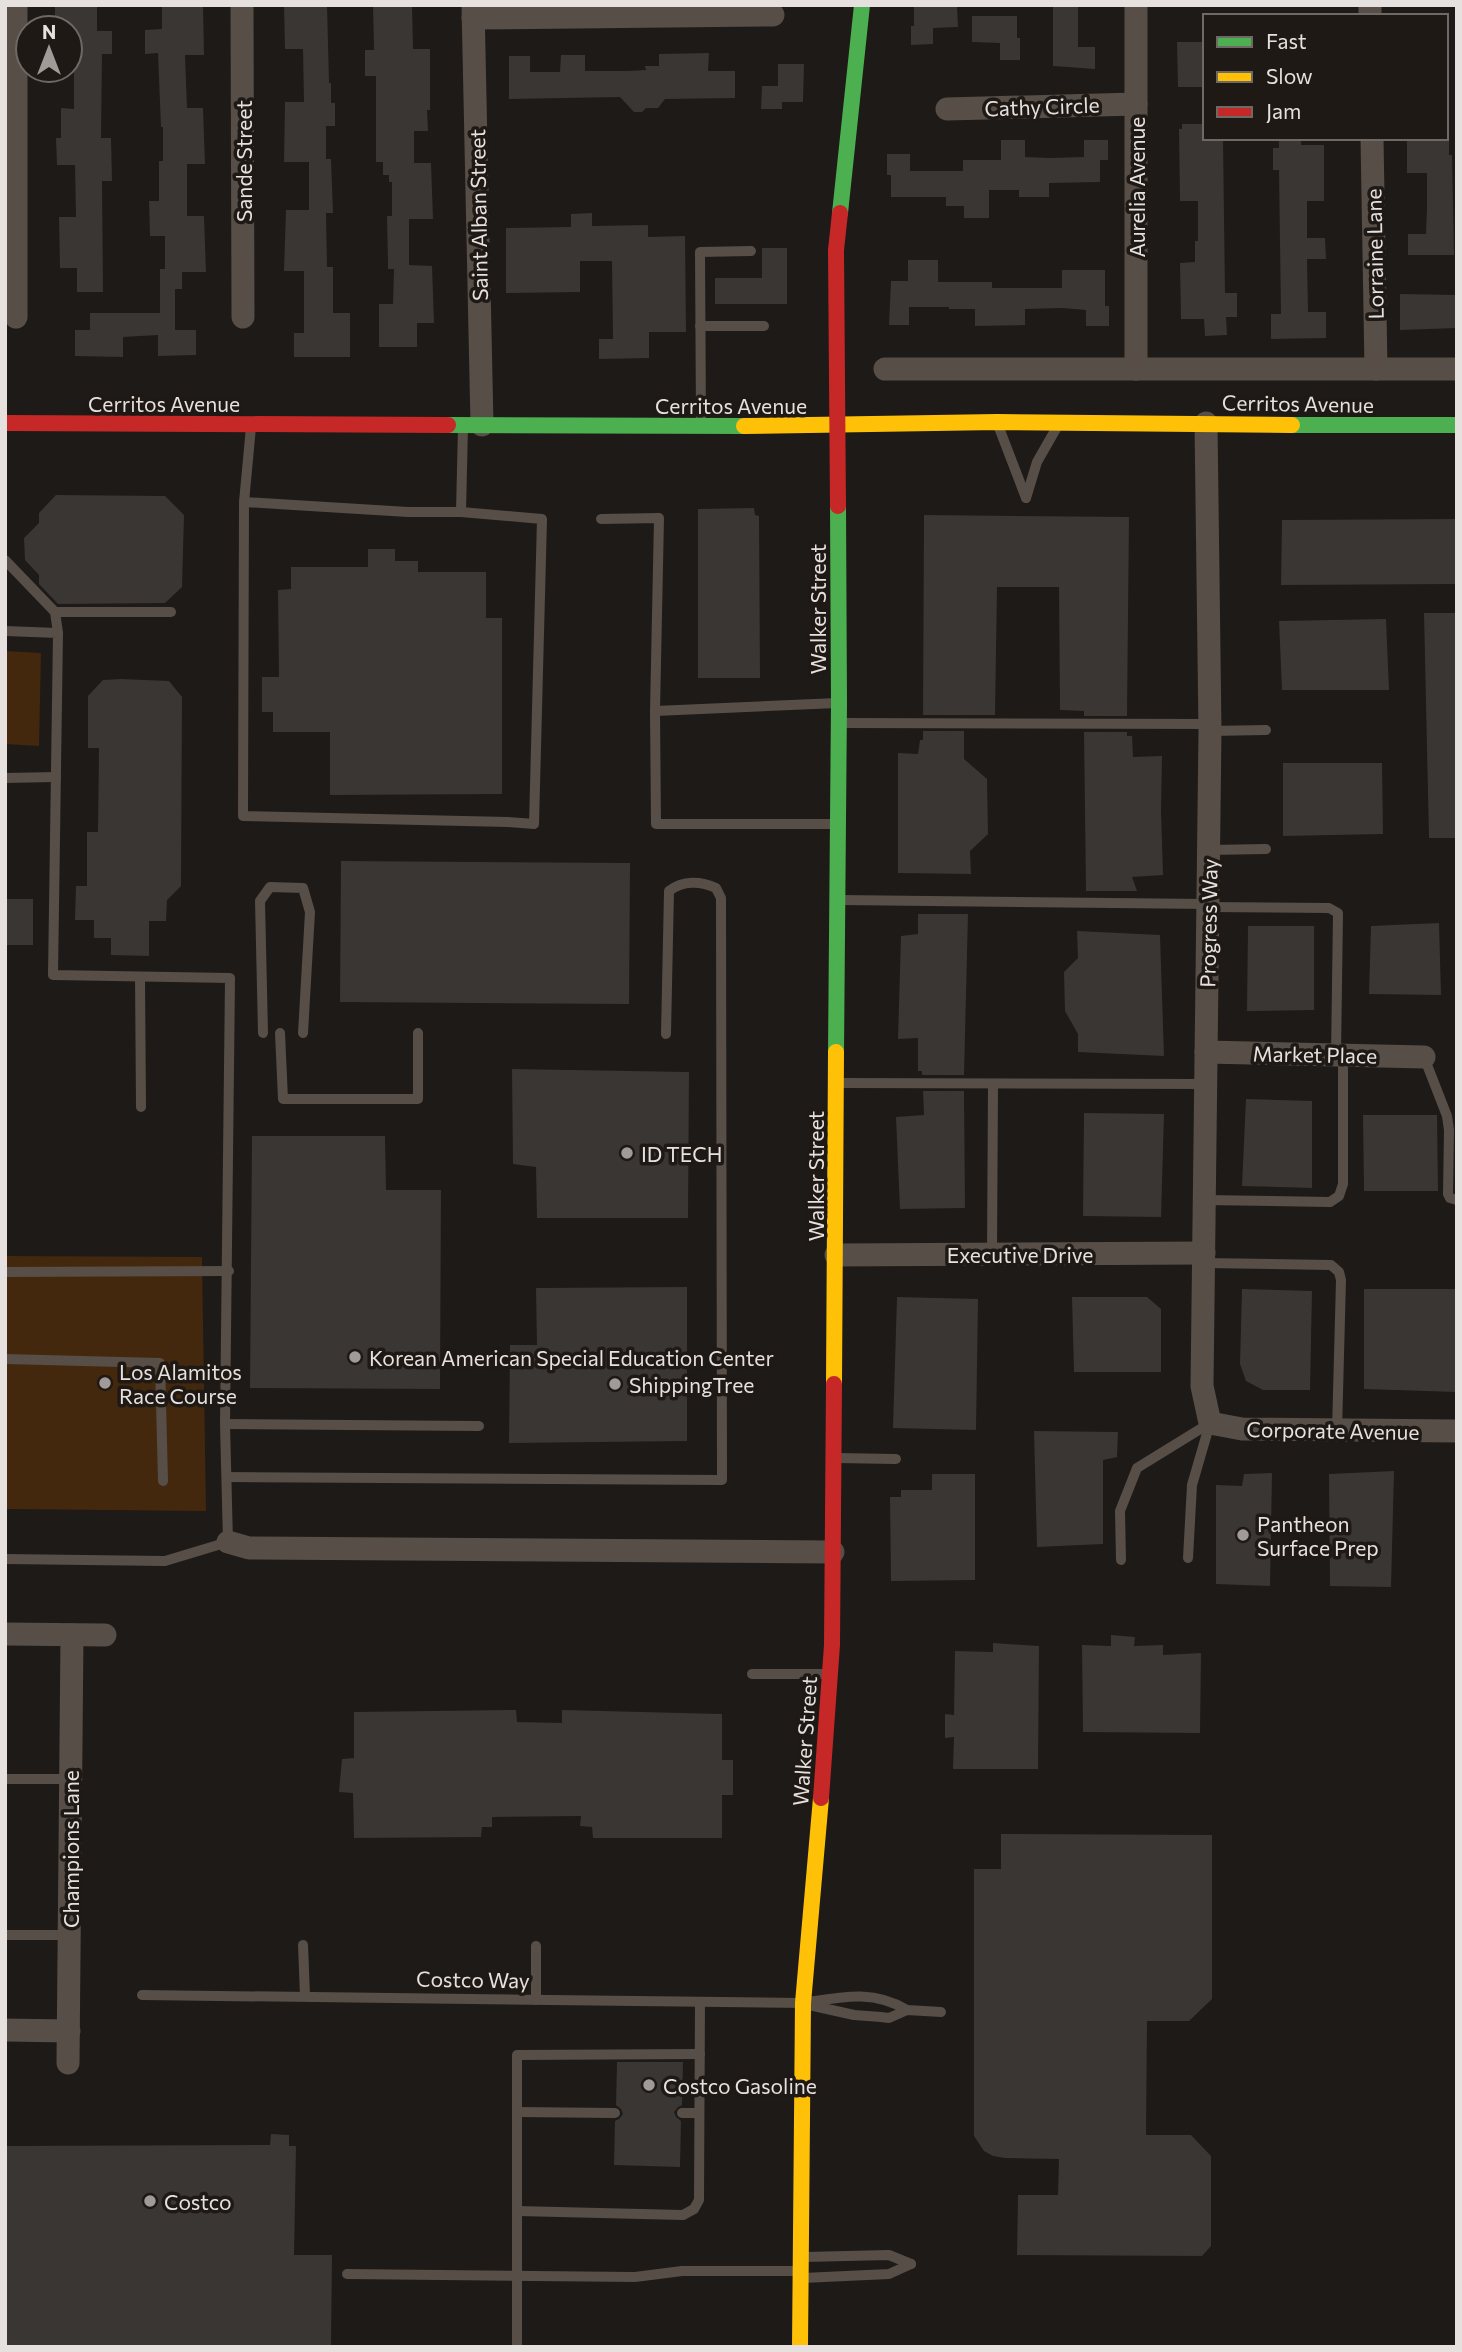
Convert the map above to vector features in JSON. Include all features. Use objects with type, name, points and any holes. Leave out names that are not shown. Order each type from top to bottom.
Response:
[{"type":"main road","name":"Walker Street","points":[[800,2347],[803,2003],[816,1879],[830,1675],[833,1552],[839,723],[836,250],[862,5]]},
{"type":"main road","name":"Cerritos Avenue","points":[[5,423],[838,426],[997,422],[1457,425]]},
{"type":"street","points":[[16,5],[16,317]]},
{"type":"street","name":"Sande Street","points":[[243,5],[243,317]]},
{"type":"street","name":"Aurelia Avenue","points":[[1136,5],[1136,369]]},
{"type":"street","points":[[473,12],[774,15]]},
{"type":"street","name":"Saint Alban Street","points":[[472,425],[473,12]]},
{"type":"street","name":"Cathy Circle","points":[[947,109],[1136,104]]},
{"type":"street","name":"Lorraine Lane","points":[[1372,140],[1376,369]]},
{"type":"street","points":[[886,369],[1457,369]]},
{"type":"street","name":"Progress Way","points":[[1206,423],[1210,727],[1202,1385],[1210,1423]]},
{"type":"street","name":"Market Place","points":[[1206,1052],[1424,1056]]},
{"type":"street","name":"Executive Drive","points":[[836,1255],[992,1254],[1204,1258]]},
{"type":"street","name":"Corporate Avenue","points":[[1210,1423],[1242,1429],[1457,1431]]},
{"type":"street","points":[[228,1542],[249,1548],[833,1552]]},
{"type":"street","points":[[5,1634],[105,1635]]},
{"type":"street","name":"Champions Lane","points":[[68,2063],[72,1635]]},
{"type":"street","points":[[5,2030],[69,2031]]},
{"type":"lane","points":[[701,425],[700,252],[751,251]]},
{"type":"lane","points":[[701,326],[764,326]]},
{"type":"lane","points":[[997,422],[1026,498],[1037,462],[1059,424]]},
{"type":"lane","points":[[244,502],[408,512],[461,512],[542,519],[534,824],[243,816],[244,502],[251,424]]},
{"type":"lane","points":[[461,512],[472,425]]},
{"type":"lane","points":[[601,519],[659,518],[656,824],[837,824]]},
{"type":"lane","points":[[5,560],[55,612],[58,634],[53,975],[230,978],[229,1271],[225,1424],[228,1542],[164,1561],[5,1559]]},
{"type":"lane","points":[[55,612],[171,612]]},
{"type":"lane","points":[[5,631],[58,634]]},
{"type":"lane","points":[[656,711],[839,703]]},
{"type":"lane","points":[[839,723],[1266,730]]},
{"type":"lane","points":[[5,778],[57,777]]},
{"type":"lane","points":[[1209,850],[1266,849]]},
{"type":"lane","points":[[227,1477],[722,1480],[721,898],[716,888],[708,884],[678,884],[670,891],[666,1034]]},
{"type":"lane","points":[[263,1032],[260,901],[271,887],[303,888],[310,912],[303,1032]]},
{"type":"lane","points":[[837,900],[1208,905],[1329,908],[1338,912],[1343,1184],[1339,1196],[1330,1202],[1204,1200]]},
{"type":"lane","points":[[140,977],[141,1107]]},
{"type":"lane","points":[[280,1032],[283,1099],[418,1099],[418,1033]]},
{"type":"lane","points":[[1424,1056],[1447,1116],[1448,1194],[1450,1198],[1457,1200]]},
{"type":"lane","points":[[836,1083],[1206,1084]]},
{"type":"lane","points":[[992,1254],[993,1084]]},
{"type":"lane","points":[[1204,1258],[1331,1265],[1339,1272],[1341,1280],[1337,1431]]},
{"type":"lane","points":[[5,1272],[229,1271]]},
{"type":"lane","points":[[5,1359],[160,1363],[163,1481]]},
{"type":"lane","points":[[1188,1558],[1192,1485],[1210,1423]]},
{"type":"lane","points":[[1121,1560],[1120,1511],[1137,1468],[1210,1423]]},
{"type":"lane","points":[[225,1424],[479,1426]]},
{"type":"lane","points":[[834,1458],[896,1459]]},
{"type":"lane","points":[[752,1674],[830,1675]]},
{"type":"lane","points":[[5,1779],[71,1779]]},
{"type":"lane","points":[[5,1935],[69,1936]]},
{"type":"lane","points":[[303,1945],[304,1996]]},
{"type":"lane","points":[[536,1946],[536,2000]]},
{"type":"lane","name":"Costco Way","points":[[142,1995],[803,2003]]},
{"type":"lane","points":[[803,2003],[855,1995],[891,2000],[907,2010]]},
{"type":"lane","points":[[517,2211],[683,2215],[694,2209],[699,2200],[700,2002]]},
{"type":"lane","points":[[803,2003],[854,2015],[889,2018],[907,2010],[941,2012]]},
{"type":"lane","points":[[517,2347],[517,2055],[700,2053]]},
{"type":"lane","points":[[517,2112],[615,2113]]},
{"type":"lane","points":[[682,2113],[699,2113]]},
{"type":"lane","points":[[347,2274],[635,2277],[682,2271],[801,2269],[889,2274],[911,2264],[889,2255],[801,2269]]},
{"type":"shaded area","points":[[5,651],[41,653],[39,746],[5,744]]},
{"type":"shaded area","name":"Los Alamitos Race Course","points":[[5,1256],[202,1257],[206,1511],[5,1509]]},
{"type":"building","points":[[55,5],[97,5],[97,31],[112,31],[112,54],[102,54],[101,138],[111,138],[112,181],[102,181],[103,292],[77,292],[77,268],[60,268],[59,217],[76,217],[75,165],[57,165],[56,138],[61,138],[61,108],[74,109],[74,84],[84,84],[84,14],[55,14]]},
{"type":"building","points":[[162,5],[203,5],[204,55],[185,55],[187,108],[203,108],[205,164],[187,164],[187,216],[204,216],[206,272],[182,272],[182,289],[175,289],[175,330],[196,330],[196,355],[158,356],[158,335],[123,337],[123,357],[75,356],[75,330],[90,330],[90,313],[160,313],[160,269],[165,269],[165,236],[150,236],[149,201],[159,201],[159,161],[163,161],[163,127],[158,53],[145,54],[145,30],[162,29]]},
{"type":"building","points":[[284,5],[327,5],[329,83],[331,103],[335,103],[335,126],[326,126],[326,159],[331,159],[333,213],[326,213],[327,267],[333,267],[333,313],[350,313],[350,357],[294,357],[294,333],[304,333],[304,271],[284,271],[286,210],[309,210],[309,162],[284,162],[285,102],[304,102],[303,49],[285,49]]},
{"type":"building","points":[[373,5],[412,5],[413,49],[430,49],[428,131],[414,131],[414,163],[431,163],[433,219],[409,219],[409,265],[432,266],[434,323],[417,323],[417,347],[379,347],[379,304],[393,304],[394,269],[388,269],[387,216],[392,216],[392,182],[389,182],[389,175],[383,175],[383,162],[376,162],[376,76],[365,76],[365,50],[374,50]]},
{"type":"building","points":[[914,5],[957,5],[958,27],[933,28],[933,44],[911,45]]},
{"type":"building","points":[[1053,5],[1078,5],[1078,47],[1095,47],[1095,69],[1053,66]]},
{"type":"building","points":[[972,16],[1017,16],[1020,60],[1000,60],[1000,43],[972,42]]},
{"type":"building","points":[[1177,42],[1203,42],[1203,87],[1178,87]]},
{"type":"building","points":[[709,53],[708,71],[735,71],[735,98],[665,99],[658,108],[646,108],[642,112],[634,112],[620,97],[509,99],[509,56],[530,56],[530,72],[560,72],[561,55],[585,55],[585,71],[627,71],[646,70],[645,66],[659,66],[659,54]]},
{"type":"building","points":[[778,64],[804,64],[803,102],[782,102],[782,109],[761,109],[762,86],[778,86]]},
{"type":"building","points":[[1182,124],[1203,124],[1203,140],[1223,140],[1225,293],[1237,293],[1237,317],[1226,317],[1227,335],[1205,336],[1204,319],[1181,319],[1180,263],[1195,262],[1195,241],[1198,241],[1198,201],[1180,201],[1179,129],[1182,129]]},
{"type":"building","points":[[1449,138],[1449,155],[1452,155],[1454,255],[1408,255],[1408,234],[1426,234],[1427,173],[1407,173],[1407,140]]},
{"type":"building","points":[[1001,140],[1025,140],[1025,157],[1049,158],[1084,157],[1084,140],[1108,140],[1108,160],[1100,160],[1100,182],[1049,183],[1049,197],[1019,197],[1019,190],[989,190],[989,218],[964,218],[964,206],[946,206],[946,197],[891,197],[887,154],[910,154],[910,171],[963,171],[963,160],[1001,160]]},
{"type":"building","points":[[1279,140],[1301,140],[1301,145],[1324,145],[1324,201],[1307,201],[1307,238],[1325,238],[1326,259],[1307,259],[1308,312],[1326,312],[1326,338],[1271,339],[1271,314],[1281,314],[1279,170],[1273,170],[1273,148],[1279,148]]},
{"type":"building","points":[[592,213],[592,226],[648,225],[648,237],[685,236],[686,332],[649,332],[649,358],[599,359],[599,339],[613,339],[612,261],[580,261],[580,292],[506,293],[506,228],[571,227],[571,214]]},
{"type":"building","points":[[762,248],[787,248],[787,304],[715,304],[715,278],[762,278]]},
{"type":"building","points":[[908,260],[938,260],[938,282],[992,282],[992,288],[1062,288],[1062,270],[1105,270],[1105,306],[1109,306],[1109,326],[1086,326],[1086,310],[1062,308],[1025,309],[1025,325],[975,326],[975,309],[949,307],[909,307],[909,325],[889,325],[891,281],[908,281]]},
{"type":"building","points":[[1400,294],[1457,295],[1457,328],[1400,330]]},
{"type":"building","points":[[56,495],[165,496],[184,515],[182,587],[165,603],[58,604],[39,584],[39,575],[25,560],[24,538],[39,523],[39,513]]},
{"type":"building","points":[[754,508],[755,515],[759,516],[760,678],[698,678],[698,509]]},
{"type":"building","points":[[924,515],[1129,517],[1127,716],[1084,716],[1084,711],[1060,710],[1059,587],[997,587],[995,715],[923,715]]},
{"type":"building","points":[[1457,519],[1457,584],[1281,585],[1282,520]]},
{"type":"building","points":[[368,549],[395,549],[395,561],[418,561],[418,572],[486,572],[486,618],[502,618],[502,794],[330,795],[330,732],[273,732],[273,712],[262,712],[262,677],[279,677],[278,590],[291,589],[291,567],[368,567]]},
{"type":"building","points":[[1424,613],[1457,613],[1457,838],[1429,838]]},
{"type":"building","points":[[1386,619],[1389,690],[1282,690],[1279,621]]},
{"type":"building","points":[[103,680],[169,681],[182,697],[181,886],[167,900],[166,921],[149,921],[149,956],[111,955],[111,938],[94,938],[94,920],[75,920],[76,886],[87,886],[87,832],[98,832],[99,748],[88,748],[88,696]]},
{"type":"building","points":[[923,731],[964,731],[964,759],[987,779],[988,834],[970,851],[971,874],[898,873],[898,753],[918,754]]},
{"type":"building","points":[[1084,732],[1127,732],[1127,736],[1132,736],[1133,757],[1162,756],[1163,875],[1132,877],[1137,891],[1086,891]]},
{"type":"building","points":[[1283,763],[1382,763],[1383,834],[1283,836]]},
{"type":"building","points":[[341,861],[630,863],[629,1004],[340,1002]]},
{"type":"building","points":[[5,899],[33,899],[33,945],[5,945]]},
{"type":"building","points":[[918,914],[968,914],[964,1075],[922,1075],[922,1071],[918,1071],[918,1038],[898,1039],[901,936],[918,934]]},
{"type":"building","points":[[1439,923],[1441,995],[1369,994],[1371,926]]},
{"type":"building","points":[[1248,926],[1314,926],[1314,1010],[1247,1011]]},
{"type":"building","points":[[1077,931],[1160,935],[1164,1056],[1078,1052],[1078,1034],[1065,1011],[1064,972],[1078,958]]},
{"type":"building","points":[[512,1069],[689,1072],[688,1218],[537,1218],[536,1167],[513,1164]]},
{"type":"building","points":[[923,1091],[964,1091],[965,1208],[900,1209],[896,1117],[924,1115]]},
{"type":"building","points":[[1246,1099],[1312,1101],[1312,1188],[1242,1186]]},
{"type":"building","points":[[1084,1113],[1164,1114],[1161,1217],[1083,1216]]},
{"type":"building","points":[[1363,1115],[1437,1115],[1438,1191],[1364,1191]]},
{"type":"building","points":[[252,1136],[385,1136],[386,1190],[441,1190],[440,1389],[250,1388]]},
{"type":"building","points":[[687,1287],[687,1441],[509,1443],[510,1345],[537,1345],[536,1288]]},
{"type":"building","points":[[1242,1289],[1312,1291],[1310,1390],[1263,1390],[1246,1381],[1240,1364]]},
{"type":"building","points":[[1364,1289],[1457,1289],[1457,1392],[1364,1389]]},
{"type":"building","points":[[897,1297],[978,1299],[976,1430],[893,1428]]},
{"type":"building","points":[[1072,1297],[1147,1297],[1161,1309],[1161,1372],[1074,1372]]},
{"type":"building","points":[[1034,1431],[1118,1432],[1117,1457],[1103,1460],[1103,1544],[1037,1547]]},
{"type":"building","points":[[1394,1471],[1391,1587],[1330,1586],[1329,1474]]},
{"type":"building","name":"Pantheon Surface Prep","points":[[1272,1473],[1270,1586],[1216,1584],[1216,1485],[1242,1486],[1244,1474]]},
{"type":"building","points":[[932,1474],[975,1474],[975,1580],[891,1581],[890,1497],[901,1497],[901,1490],[932,1490]]},
{"type":"building","points":[[1111,1635],[1135,1637],[1134,1646],[1163,1645],[1163,1655],[1201,1653],[1200,1733],[1083,1732],[1082,1645],[1111,1646]]},
{"type":"building","points":[[993,1643],[1039,1646],[1038,1769],[953,1769],[954,1737],[945,1738],[945,1714],[954,1715],[955,1651],[993,1652]]},
{"type":"building","points":[[516,1710],[517,1722],[562,1723],[562,1710],[722,1714],[722,1760],[733,1760],[733,1795],[722,1795],[722,1838],[593,1838],[592,1827],[580,1826],[581,1816],[492,1817],[492,1827],[482,1827],[481,1837],[354,1838],[353,1793],[339,1792],[342,1759],[354,1758],[354,1712]]},
{"type":"building","points":[[1001,1834],[1212,1835],[1212,1999],[1189,2021],[1147,2021],[1146,2135],[1191,2135],[1211,2156],[1211,2246],[1202,2256],[1017,2255],[1018,2195],[1058,2195],[1059,2159],[993,2156],[984,2151],[974,2136],[974,1869],[1001,1869]]},
{"type":"building","name":"Costco Gasoline","points":[[617,2062],[683,2062],[682,2105],[674,2112],[681,2121],[680,2167],[614,2165],[615,2121],[623,2114],[616,2105]]},
{"type":"building","name":"Costco","points":[[271,2134],[289,2135],[289,2146],[296,2146],[294,2255],[332,2255],[331,2347],[5,2347],[5,2146],[270,2145]]},
{"type":"traffic: fast","points":[[840,213],[862,5]]},
{"type":"traffic: fast","points":[[448,425],[744,426]]},
{"type":"traffic: fast","points":[[1292,425],[1457,425]]},
{"type":"traffic: fast","points":[[836,1052],[838,506]]},
{"type":"traffic: slow","points":[[744,426],[997,422],[1292,425]]},
{"type":"traffic: slow","points":[[834,1384],[836,1052]]},
{"type":"traffic: slow","points":[[800,2347],[803,2003],[821,1798]]},
{"type":"traffic: jam","points":[[838,506],[836,250],[840,213]]},
{"type":"traffic: jam","points":[[5,423],[448,425]]},
{"type":"traffic: jam","points":[[821,1798],[832,1645],[834,1384]]},
{"type":"place","name":"ID TECH","points":[[627,1153]]},
{"type":"place","name":"Korean American Special Education Center","points":[[355,1357]]},
{"type":"place","name":"Los Alamitos Race Course","points":[[105,1383]]},
{"type":"place","name":"ShippingTree","points":[[615,1384]]},
{"type":"place","name":"Pantheon Surface Prep","points":[[1243,1535]]},
{"type":"place","name":"Costco Gasoline","points":[[649,2085]]},
{"type":"place","name":"Costco","points":[[150,2201]]}]
